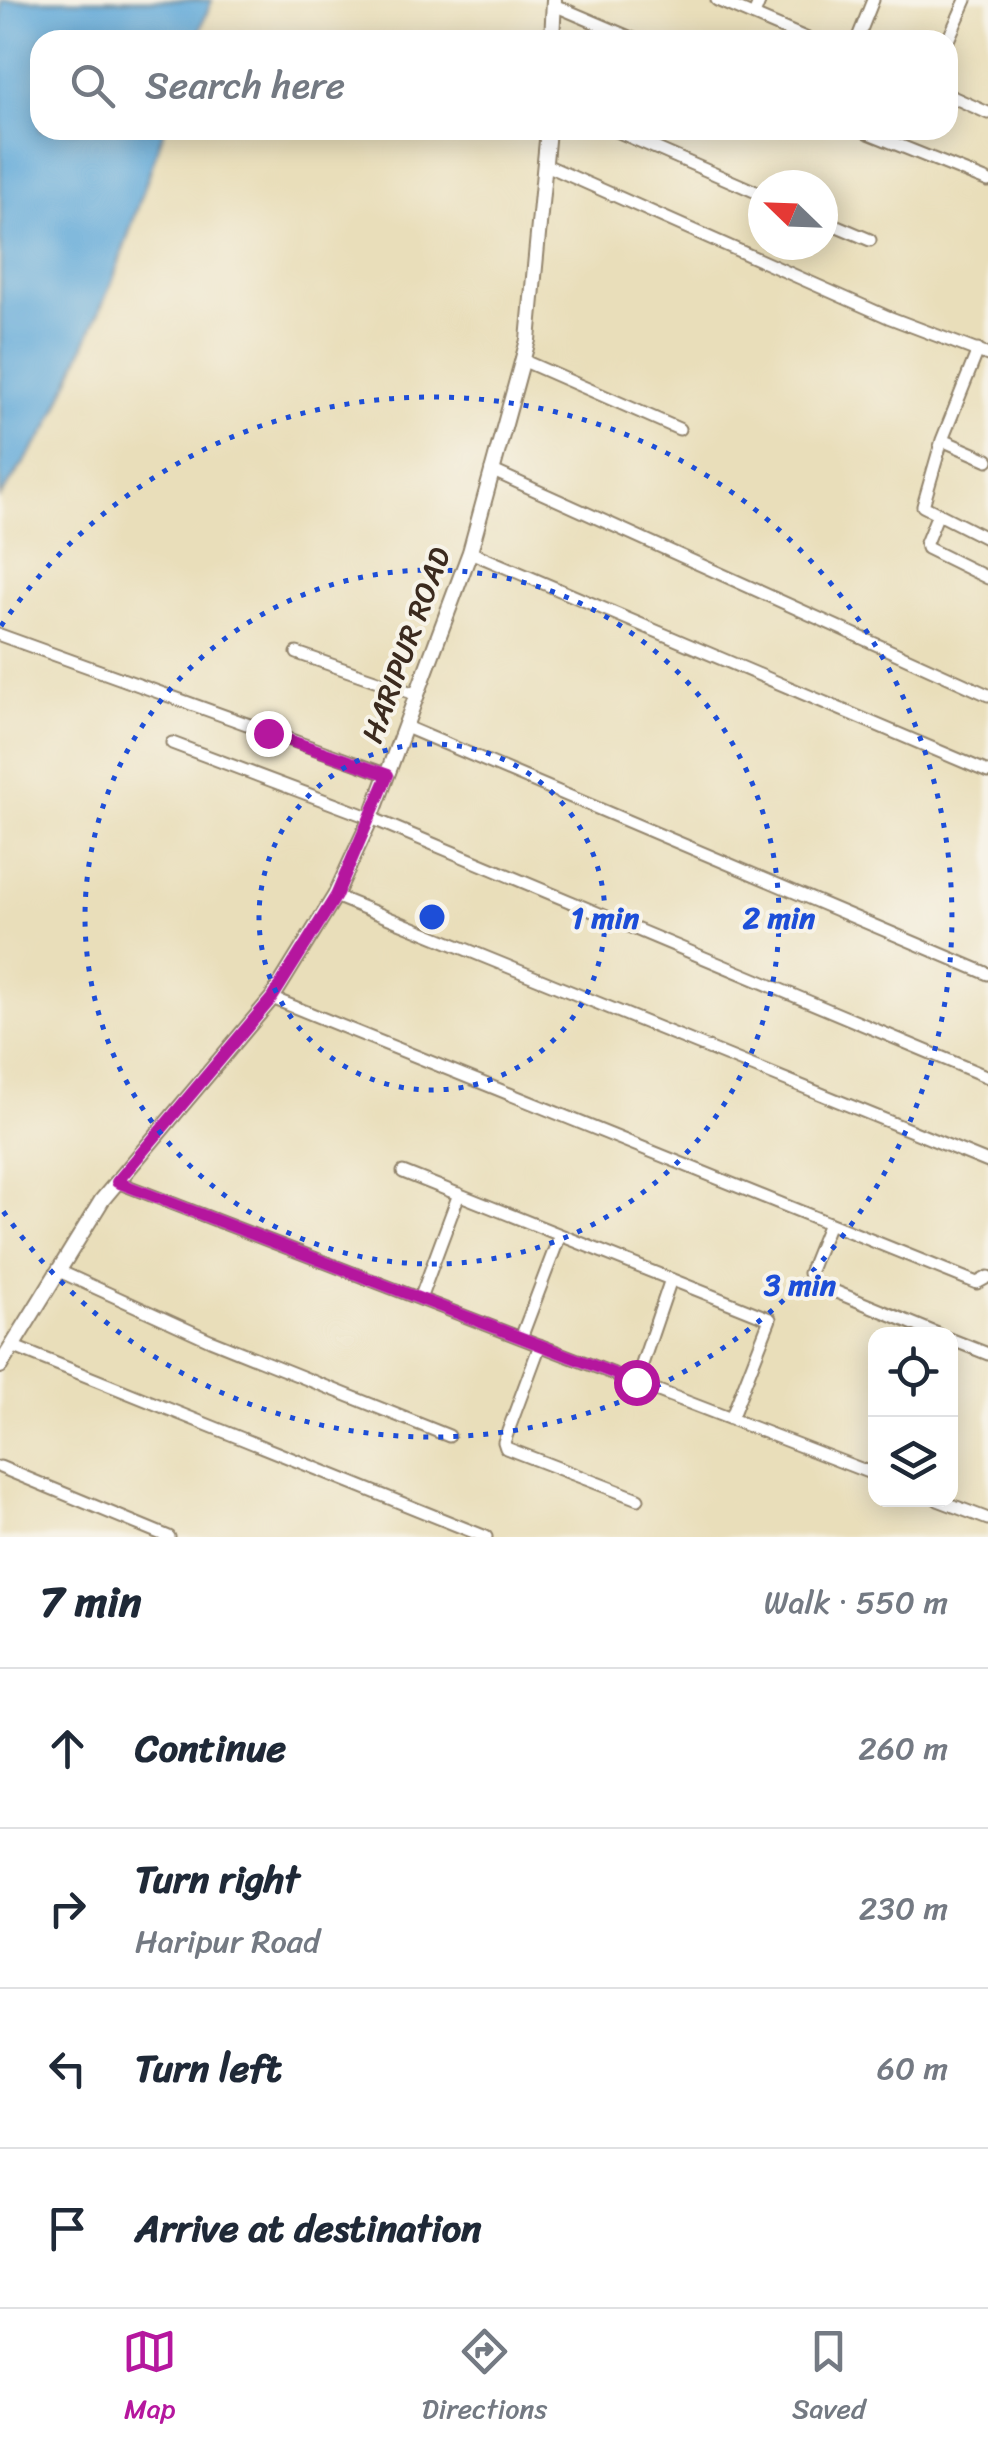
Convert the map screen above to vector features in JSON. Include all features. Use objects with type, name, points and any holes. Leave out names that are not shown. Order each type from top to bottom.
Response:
[{"type":"street","points":[[717,0],[788,30]]},
{"type":"street","points":[[754,15],[760,0]]},
{"type":"street","points":[[862,30],[873,0]]},
{"type":"street","points":[[952,30],[966,0]]},
{"type":"street","points":[[553,30],[554,2],[614,30]]},
{"type":"street","points":[[958,100],[988,113]]},
{"type":"street","name":"HARIPUR ROAD","points":[[0,1366],[102,1200],[272,998],[336,896],[371,818],[470,552],[528,340],[547,140]]},
{"type":"street","points":[[637,140],[748,188]]},
{"type":"street","points":[[886,140],[988,181]]},
{"type":"street","points":[[546,166],[888,317],[983,353],[942,440],[922,506],[988,539]]},
{"type":"street","points":[[838,226],[870,240]]},
{"type":"street","points":[[522,360],[679,429]]},
{"type":"street","points":[[942,440],[988,460]]},
{"type":"street","points":[[491,470],[988,695]]},
{"type":"street","points":[[937,516],[927,548],[988,578]]},
{"type":"street","points":[[470,552],[988,772]]},
{"type":"street","points":[[0,635],[388,775]]},
{"type":"street","points":[[297,653],[418,695]]},
{"type":"street","points":[[406,727],[988,974]]},
{"type":"street","points":[[172,742],[371,818],[988,1078]]},
{"type":"street","points":[[336,896],[988,1162]]},
{"type":"street","points":[[272,998],[977,1282],[988,1277]]},
{"type":"street","points":[[403,1172],[770,1319],[731,1419]]},
{"type":"street","points":[[117,1182],[868,1472]]},
{"type":"street","points":[[420,1299],[459,1194]]},
{"type":"street","points":[[829,1223],[809,1273],[812,1282],[921,1327]]},
{"type":"street","points":[[521,1338],[560,1234]]},
{"type":"street","points":[[59,1271],[182,1328],[449,1436]]},
{"type":"street","points":[[636,1382],[671,1279]]},
{"type":"street","points":[[958,1343],[988,1354]]},
{"type":"street","points":[[12,1346],[486,1537]]},
{"type":"street","points":[[540,1346],[504,1442],[506,1448],[638,1500]]},
{"type":"street","points":[[0,1467],[169,1537]]},
{"type":"street","points":[[956,1507],[988,1519]]},
{"type":"water","points":[[1,0],[212,0],[200,30],[30,30],[30,140],[161,140],[113,280],[49,427],[0,497]]},
{"type":"route","points":[[268,733],[388,775],[336,896],[272,998],[117,1182],[636,1382]]}]
